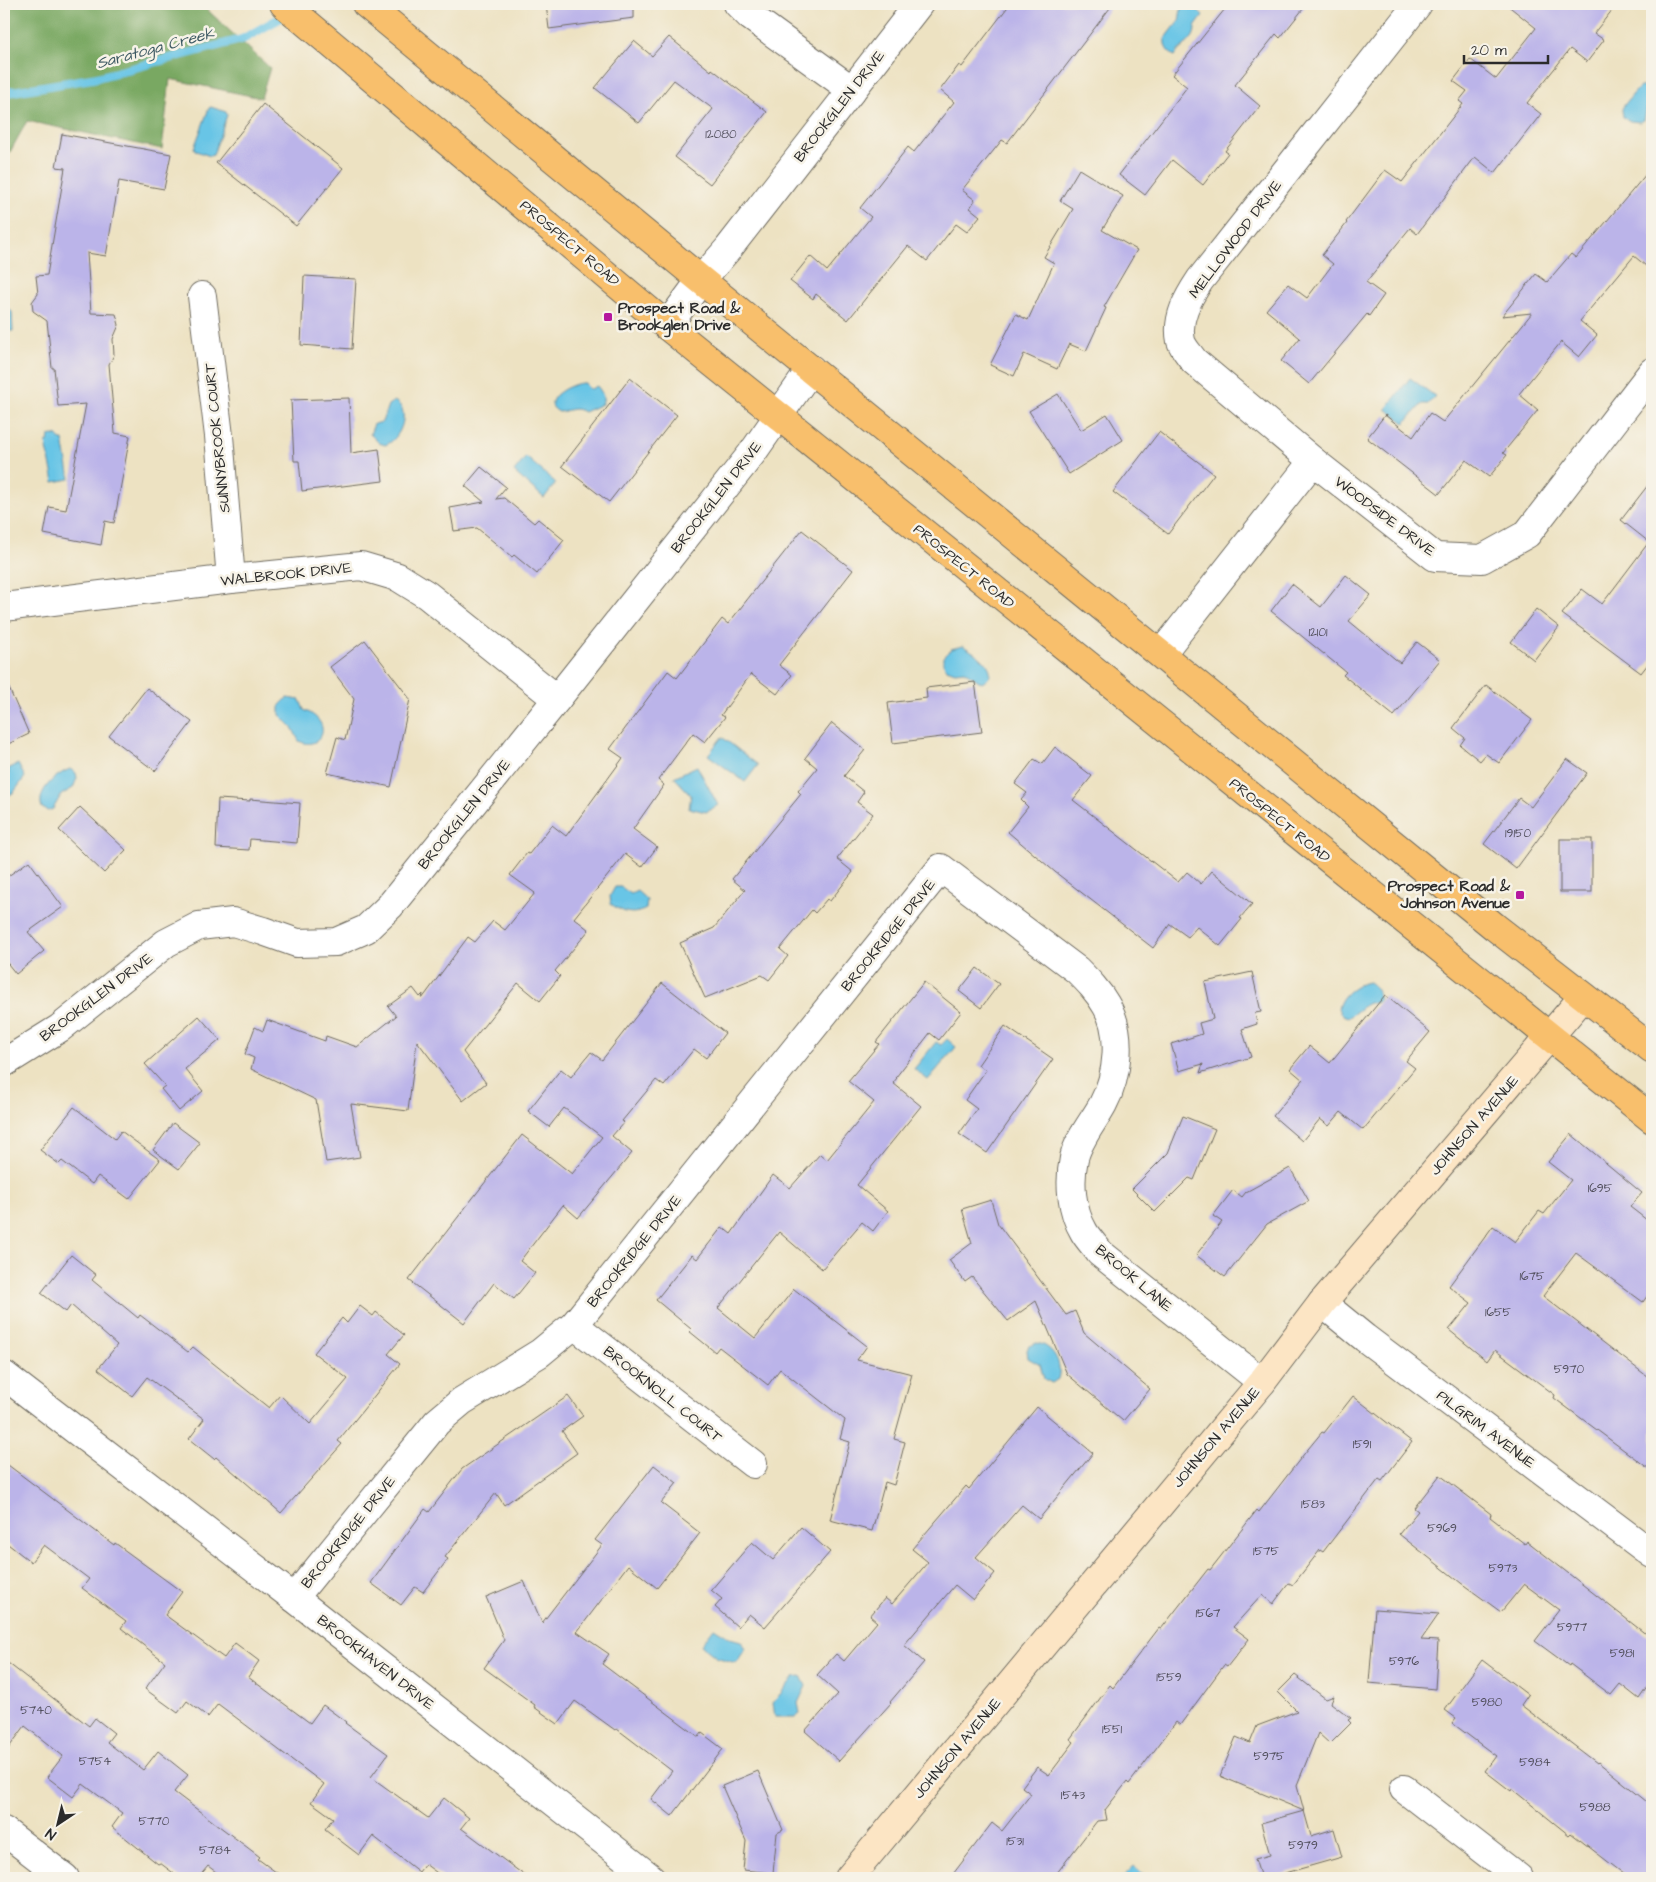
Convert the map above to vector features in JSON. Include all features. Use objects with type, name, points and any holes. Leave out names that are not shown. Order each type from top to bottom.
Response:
[{"type":"main road","name":"PROSPECT ROAD","points":[[284,4],[667,326],[1652,1119]]},
{"type":"main road","points":[[366,4],[1495,927],[1652,1049]]},
{"type":"street","points":[[738,4],[750,16],[852,90]]},
{"type":"street","name":"BROOKGLEN DRIVE","points":[[667,326],[919,4]]},
{"type":"street","name":"MELLOWOOD DRIVE","points":[[1313,461],[1194,361],[1181,343],[1180,320],[1189,298],[1200,280],[1418,4]]},
{"type":"street","name":"SUNNYBROOK COURT","points":[[202,296],[219,436],[231,580]]},
{"type":"street","name":"BROOKGLEN DRIVE","points":[[4,1063],[60,1028],[166,943],[200,926],[233,922],[297,943],[336,942],[366,929],[390,906],[557,699],[753,452],[811,369]]},
{"type":"street","name":"WOODSIDE DRIVE","points":[[1313,461],[1435,557],[1482,560],[1527,534],[1652,372]]},
{"type":"street","points":[[1161,654],[1313,461]]},
{"type":"street","name":"WALBROOK DRIVE","points":[[4,607],[361,566],[398,577],[427,595],[557,699]]},
{"type":"street","name":"BROOKRIDGE DRIVE","points":[[294,1598],[437,1422],[462,1401],[540,1353],[574,1325],[941,868]]},
{"type":"street","name":"BROOK LANE","points":[[941,868],[1077,970],[1094,987],[1107,1007],[1115,1034],[1116,1063],[1109,1092],[1074,1156],[1071,1183],[1075,1211],[1084,1233],[1100,1253],[1262,1382]]},
{"type":"street","name":"JOHNSON AVENUE","points":[[850,1878],[1262,1382],[1322,1303],[1584,996]]},
{"type":"street","name":"PILGRIM AVENUE","points":[[1322,1303],[1366,1339],[1652,1554]]},
{"type":"street","name":"BROOKNOLL COURT","points":[[574,1325],[753,1464]]},
{"type":"street","name":"BROOKHAVEN DRIVE","points":[[4,1375],[294,1598],[651,1878]]},
{"type":"street","points":[[1404,1789],[1519,1878]]},
{"type":"street","points":[[4,1831],[65,1878]]},
{"type":"green space","points":[[10,4],[201,4],[270,68],[261,98],[170,79],[162,149],[27,121],[4,163],[4,10]]},
{"type":"water","points":[[1184,6],[1195,7],[1203,16],[1195,27],[1193,36],[1175,56],[1167,49],[1165,39],[1179,21],[1181,9]]},
{"type":"water","points":[[1640,87],[1652,90],[1652,100],[1647,107],[1644,120],[1640,122],[1630,121],[1623,117],[1622,109]]},
{"type":"water","points":[[211,107],[226,112],[227,115],[213,155],[210,156],[196,151],[194,148]]},
{"type":"water","points":[[4,303],[12,312],[13,331],[4,331]]},
{"type":"water","points":[[1410,378],[1435,396],[1428,404],[1422,404],[1405,423],[1386,409]]},
{"type":"water","points":[[585,383],[591,389],[597,386],[602,395],[602,404],[584,412],[574,409],[559,412],[553,408],[552,403],[558,394],[570,386]]},
{"type":"water","points":[[394,401],[402,411],[402,424],[396,437],[385,445],[379,443],[370,434],[374,424],[382,422],[388,405]]},
{"type":"water","points":[[53,435],[63,440],[70,479],[54,482],[46,443],[49,436]]},
{"type":"water","points":[[526,457],[556,483],[544,498],[514,472]]},
{"type":"water","points":[[963,646],[980,657],[989,668],[988,678],[982,683],[964,671],[955,672],[947,669],[943,663],[943,657],[951,649]]},
{"type":"water","points":[[287,698],[300,700],[304,710],[320,722],[322,729],[318,740],[313,743],[299,741],[292,727],[280,715],[280,705]]},
{"type":"water","points":[[722,737],[758,765],[745,782],[708,755]]},
{"type":"water","points":[[18,764],[25,777],[14,792],[4,799],[4,776],[9,773],[8,769]]},
{"type":"water","points":[[697,766],[718,805],[706,812],[689,808],[691,795],[674,777]]},
{"type":"water","points":[[70,769],[76,773],[77,778],[73,788],[61,795],[53,809],[48,811],[42,808],[42,796],[48,784],[58,775]]},
{"type":"water","points":[[615,887],[621,887],[631,894],[637,891],[647,900],[646,909],[632,913],[620,910],[611,904],[610,896]]},
{"type":"water","points":[[1369,982],[1377,990],[1378,1001],[1366,1004],[1348,1018],[1340,1013],[1338,1008],[1346,994],[1359,985]]},
{"type":"water","points":[[947,1039],[956,1047],[928,1080],[914,1069],[936,1042],[941,1045]]},
{"type":"water","points":[[1037,1343],[1052,1351],[1058,1361],[1058,1379],[1052,1383],[1044,1379],[1040,1365],[1028,1358],[1027,1350],[1029,1346]]},
{"type":"water","points":[[714,1628],[730,1638],[741,1641],[746,1648],[736,1663],[716,1657],[701,1645]]},
{"type":"water","points":[[801,1676],[806,1686],[798,1703],[800,1713],[795,1717],[775,1717],[773,1703],[794,1677]]},
{"type":"water","points":[[1134,1866],[1148,1878],[1122,1878]]},
{"type":"building","points":[[546,4],[634,4],[634,18],[549,29]]},
{"type":"building","points":[[1010,4],[1113,4],[1007,143],[1002,140],[962,190],[975,200],[970,208],[980,216],[967,232],[956,224],[927,261],[908,246],[848,320],[816,294],[813,299],[790,281],[810,256],[827,271],[871,217],[860,208],[908,147],[914,152],[954,102],[940,90],[959,65],[962,67]]},
{"type":"building","points":[[1229,4],[1307,4],[1280,38],[1276,34],[1235,85],[1260,106],[1225,151],[1228,153],[1203,185],[1172,160],[1145,195],[1119,175],[1187,87],[1172,75]]},
{"type":"building","points":[[1506,4],[1617,4],[1594,33],[1604,40],[1587,62],[1570,49],[1527,103],[1541,114],[1495,173],[1475,157],[1417,234],[1410,228],[1366,282],[1384,295],[1369,316],[1367,314],[1309,384],[1281,361],[1300,338],[1266,310],[1288,284],[1307,298],[1333,264],[1322,255],[1385,170],[1402,182],[1463,104],[1459,101],[1467,91],[1453,81],[1470,59],[1496,79],[1536,28]]},
{"type":"building","points":[[669,37],[767,112],[710,184],[675,157],[713,109],[674,80],[639,123],[595,88],[634,41],[652,56]]},
{"type":"building","points":[[263,104],[343,168],[296,226],[216,163]]},
{"type":"building","points":[[62,134],[171,154],[164,189],[119,181],[106,256],[87,253],[91,313],[116,314],[119,325],[113,339],[114,355],[109,364],[115,433],[130,436],[114,523],[105,521],[101,545],[44,534],[49,507],[66,510],[86,404],[58,406],[47,321],[33,311],[32,302],[38,294],[36,276],[47,275],[65,168],[56,167]]},
{"type":"building","points":[[1652,167],[1652,271],[1634,256],[1580,321],[1597,335],[1579,357],[1561,342],[1519,394],[1538,410],[1503,453],[1507,455],[1489,477],[1466,460],[1439,494],[1367,438],[1385,415],[1413,437],[1430,413],[1443,422],[1532,313],[1502,316],[1536,274],[1547,282],[1571,254],[1576,258]]},
{"type":"building","points":[[1079,169],[1123,196],[1102,230],[1137,250],[1104,307],[1106,308],[1086,351],[1069,344],[1057,369],[1024,354],[1014,376],[990,365],[1016,314],[1028,320],[1054,263],[1044,257],[1073,209],[1060,201]]},
{"type":"building","points":[[304,276],[356,279],[352,349],[301,345]]},
{"type":"building","points":[[630,378],[677,415],[609,502],[562,466]]},
{"type":"building","points":[[1058,394],[1081,430],[1107,414],[1123,440],[1069,474],[1029,411]]},
{"type":"building","points":[[349,398],[351,453],[379,449],[383,481],[302,491],[299,461],[294,461],[291,400]]},
{"type":"building","points":[[1159,432],[1214,474],[1168,534],[1113,492]]},
{"type":"building","points":[[481,467],[506,487],[496,499],[504,498],[534,523],[538,519],[564,540],[537,574],[514,555],[512,557],[477,528],[454,531],[450,508],[484,502],[465,486]]},
{"type":"building","points":[[1652,480],[1652,659],[1641,673],[1562,614],[1582,589],[1602,604],[1649,542],[1621,520]]},
{"type":"building","points":[[802,530],[853,570],[779,665],[792,675],[777,694],[751,674],[721,715],[725,717],[705,742],[693,733],[658,780],[664,785],[633,829],[657,847],[642,867],[625,854],[574,918],[589,930],[555,971],[560,976],[540,1001],[518,983],[463,1052],[486,1083],[463,1101],[417,1041],[408,1111],[351,1104],[360,1157],[326,1162],[316,1100],[251,1069],[254,1058],[245,1054],[255,1027],[263,1031],[267,1020],[325,1041],[326,1036],[357,1047],[396,1016],[388,1006],[413,988],[420,997],[423,994],[422,999],[468,937],[475,942],[493,921],[505,930],[535,893],[510,875],[552,825],[566,836],[623,758],[610,749],[668,671],[677,678],[722,619],[728,624]]},
{"type":"building","points":[[1346,575],[1371,595],[1349,621],[1400,663],[1417,642],[1440,660],[1394,716],[1343,675],[1346,672],[1271,611],[1292,584],[1321,607]]},
{"type":"building","points":[[1536,609],[1559,627],[1534,660],[1511,642]]},
{"type":"building","points":[[365,640],[410,699],[391,787],[327,773],[337,737],[345,740],[354,699],[330,667]]},
{"type":"building","points":[[4,677],[29,734],[4,746]]},
{"type":"building","points":[[975,682],[982,732],[893,743],[888,703],[927,698],[926,688]]},
{"type":"building","points":[[1486,685],[1532,720],[1499,763],[1486,754],[1480,761],[1460,745],[1465,738],[1453,728]]},
{"type":"building","points":[[147,688],[192,722],[155,771],[109,736]]},
{"type":"building","points":[[832,723],[865,750],[844,776],[864,792],[857,802],[873,814],[837,859],[853,872],[830,901],[827,899],[815,913],[812,910],[780,949],[788,956],[769,980],[762,975],[705,998],[680,943],[714,928],[745,890],[732,879],[801,794],[798,791],[817,768],[805,758]]},
{"type":"building","points":[[1055,747],[1092,776],[1073,800],[1178,882],[1187,872],[1201,884],[1212,871],[1252,904],[1220,946],[1197,927],[1188,937],[1170,924],[1153,948],[1055,872],[1008,832],[1028,807],[1021,800],[1027,793],[1015,784],[1034,759],[1042,764]]},
{"type":"building","points":[[1567,759],[1587,773],[1516,869],[1484,844],[1519,798],[1531,807]]},
{"type":"building","points":[[218,799],[250,801],[250,799],[300,803],[297,843],[250,839],[249,850],[216,848]]},
{"type":"building","points":[[80,807],[126,850],[104,873],[59,830]]},
{"type":"building","points":[[1560,839],[1592,839],[1592,892],[1560,892]]},
{"type":"building","points":[[29,861],[63,907],[28,932],[44,951],[16,974],[4,959],[4,879]]},
{"type":"building","points":[[977,968],[999,984],[981,1008],[959,991]]},
{"type":"building","points":[[1252,972],[1261,1012],[1255,1013],[1257,1024],[1242,1029],[1251,1057],[1200,1073],[1203,1064],[1179,1071],[1171,1044],[1202,1034],[1199,1023],[1213,1019],[1205,982]]},
{"type":"building","points":[[924,982],[961,1012],[939,1040],[930,1033],[893,1083],[921,1106],[857,1185],[888,1211],[873,1231],[862,1222],[822,1269],[779,1232],[718,1308],[755,1338],[794,1289],[867,1346],[857,1360],[912,1374],[894,1439],[905,1442],[894,1485],[885,1482],[872,1531],[830,1520],[850,1442],[840,1439],[845,1420],[780,1369],[768,1385],[719,1347],[715,1352],[656,1300],[692,1255],[697,1259],[722,1227],[731,1234],[773,1175],[790,1188],[820,1154],[827,1160],[874,1102],[848,1081],[879,1044],[876,1042]]},
{"type":"building","points":[[662,983],[725,1033],[706,1058],[694,1049],[664,1086],[656,1080],[622,1121],[624,1122],[612,1136],[632,1153],[578,1218],[563,1205],[520,1261],[535,1273],[514,1299],[494,1283],[464,1323],[409,1280],[522,1135],[572,1174],[602,1137],[564,1108],[549,1127],[528,1111],[561,1069],[571,1077],[591,1052],[602,1060]]},
{"type":"building","points":[[1385,995],[1430,1032],[1406,1061],[1415,1068],[1363,1130],[1341,1112],[1329,1126],[1320,1119],[1302,1141],[1273,1116],[1303,1080],[1290,1069],[1309,1046],[1330,1063]]},
{"type":"building","points":[[199,1016],[220,1040],[185,1069],[203,1091],[179,1111],[161,1089],[165,1086],[145,1064]]},
{"type":"building","points":[[1005,1026],[1053,1059],[987,1153],[959,1134],[977,1109],[965,1100],[986,1070],[978,1065]]},
{"type":"building","points":[[74,1107],[115,1139],[121,1131],[160,1160],[129,1199],[98,1176],[92,1184],[62,1161],[59,1164],[40,1150]]},
{"type":"building","points":[[1183,1116],[1215,1129],[1194,1180],[1189,1178],[1155,1212],[1132,1189],[1168,1153]]},
{"type":"building","points":[[173,1123],[200,1143],[179,1169],[153,1150]]},
{"type":"building","points":[[1571,1134],[1642,1193],[1630,1207],[1652,1224],[1652,1289],[1643,1302],[1576,1253],[1543,1296],[1652,1380],[1652,1471],[1554,1398],[1555,1395],[1495,1350],[1487,1361],[1449,1330],[1471,1303],[1449,1286],[1493,1226],[1515,1242],[1539,1211],[1544,1214],[1571,1180],[1548,1162]]},
{"type":"building","points":[[1290,1168],[1309,1201],[1267,1224],[1225,1277],[1196,1255],[1222,1222],[1213,1216],[1233,1190],[1242,1197],[1246,1192]]},
{"type":"building","points":[[991,1200],[998,1224],[1066,1315],[1075,1311],[1084,1333],[1150,1389],[1123,1421],[1067,1374],[1036,1301],[1008,1321],[972,1277],[965,1282],[949,1260],[972,1243],[962,1209]]},
{"type":"building","points":[[71,1255],[96,1275],[92,1280],[138,1318],[140,1315],[188,1352],[193,1347],[269,1408],[280,1395],[310,1424],[348,1379],[314,1353],[342,1318],[347,1323],[360,1306],[373,1316],[376,1312],[404,1335],[388,1354],[400,1364],[338,1441],[342,1444],[281,1513],[216,1457],[214,1459],[189,1439],[204,1419],[147,1377],[132,1396],[98,1369],[117,1345],[71,1305],[66,1312],[41,1293]]},
{"type":"building","points":[[568,1396],[583,1416],[562,1431],[577,1453],[504,1505],[496,1493],[445,1557],[448,1559],[423,1592],[415,1587],[401,1605],[371,1583],[425,1509],[429,1512],[462,1469]]},
{"type":"building","points":[[1353,1396],[1412,1442],[1382,1481],[1379,1479],[1323,1552],[1320,1550],[1293,1585],[1289,1583],[1273,1604],[1262,1595],[1233,1627],[1249,1639],[1227,1667],[1224,1665],[1180,1725],[1176,1722],[1129,1784],[1127,1782],[1105,1810],[1107,1820],[1097,1821],[1053,1878],[950,1878],[992,1823],[1002,1831],[1031,1794],[1022,1787],[1037,1767],[1049,1775],[1074,1742],[1070,1739],[1110,1685],[1113,1688],[1159,1628],[1161,1629],[1208,1569],[1210,1570],[1257,1510],[1259,1512],[1304,1454],[1322,1432],[1324,1433]]},
{"type":"building","points":[[1037,1407],[1093,1453],[1039,1519],[1022,1505],[976,1557],[995,1573],[973,1600],[955,1585],[904,1645],[924,1662],[891,1703],[839,1761],[805,1731],[838,1694],[817,1675],[836,1654],[844,1661],[877,1622],[870,1616],[885,1598],[892,1604],[928,1562],[912,1549],[966,1486],[969,1489]]},
{"type":"building","points":[[4,1462],[114,1545],[115,1543],[182,1592],[165,1615],[224,1658],[235,1643],[259,1661],[248,1677],[310,1723],[323,1705],[388,1754],[371,1777],[428,1818],[444,1798],[469,1818],[461,1828],[528,1878],[444,1878],[425,1864],[419,1872],[373,1836],[359,1855],[325,1829],[333,1818],[311,1802],[324,1784],[218,1704],[208,1717],[187,1701],[178,1713],[145,1689],[165,1662],[121,1628],[126,1621],[82,1588],[89,1579],[44,1545],[31,1562],[4,1541]]},
{"type":"building","points":[[654,1465],[677,1483],[661,1503],[700,1533],[657,1588],[628,1565],[577,1632],[609,1654],[602,1664],[699,1737],[702,1733],[723,1749],[672,1816],[651,1799],[672,1771],[617,1729],[615,1730],[575,1701],[558,1724],[484,1668],[504,1640],[486,1597],[524,1581],[542,1623],[602,1545],[595,1540]]},
{"type":"building","points":[[1440,1475],[1491,1514],[1490,1517],[1525,1544],[1527,1541],[1652,1639],[1652,1680],[1639,1699],[1620,1684],[1611,1695],[1570,1664],[1569,1666],[1535,1641],[1559,1610],[1524,1584],[1501,1612],[1399,1534],[1418,1511],[1414,1508]]},
{"type":"building","points":[[801,1527],[830,1552],[765,1627],[749,1614],[738,1627],[715,1607],[722,1599],[711,1590],[752,1542],[773,1560]]},
{"type":"building","points":[[1375,1609],[1439,1614],[1421,1640],[1438,1641],[1435,1689],[1369,1683]]},
{"type":"building","points":[[4,1660],[89,1726],[95,1718],[114,1733],[107,1742],[143,1770],[158,1751],[188,1775],[174,1792],[260,1857],[258,1859],[284,1878],[224,1878],[208,1866],[198,1878],[180,1878],[160,1863],[158,1864],[112,1827],[122,1813],[83,1784],[73,1797],[47,1777],[63,1756],[25,1726],[4,1754]]},
{"type":"building","points":[[1482,1660],[1528,1695],[1521,1705],[1598,1762],[1652,1806],[1652,1878],[1629,1878],[1571,1833],[1569,1835],[1512,1789],[1511,1791],[1485,1771],[1496,1756],[1452,1723],[1456,1718],[1445,1710]]},
{"type":"building","points":[[1295,1675],[1326,1699],[1334,1696],[1331,1703],[1351,1718],[1348,1720],[1351,1723],[1330,1744],[1318,1733],[1297,1785],[1304,1811],[1220,1776],[1236,1737],[1250,1743],[1257,1726],[1297,1711],[1278,1692]]},
{"type":"building","points":[[758,1771],[783,1830],[777,1833],[773,1873],[743,1870],[746,1841],[722,1786]]},
{"type":"building","points":[[1304,1811],[1311,1836],[1334,1829],[1342,1857],[1268,1878],[1261,1878],[1255,1859],[1270,1855],[1261,1823]]},
{"type":"waterway","name":"Saratoga Creek","points":[[4,93],[95,78],[243,39],[305,4]]},
{"type":"place","name":"Prospect Road & Brookglen Drive","points":[[608,317]]},
{"type":"place","name":"Prospect Road & Johnson Avenue","points":[[1520,895]]}]
